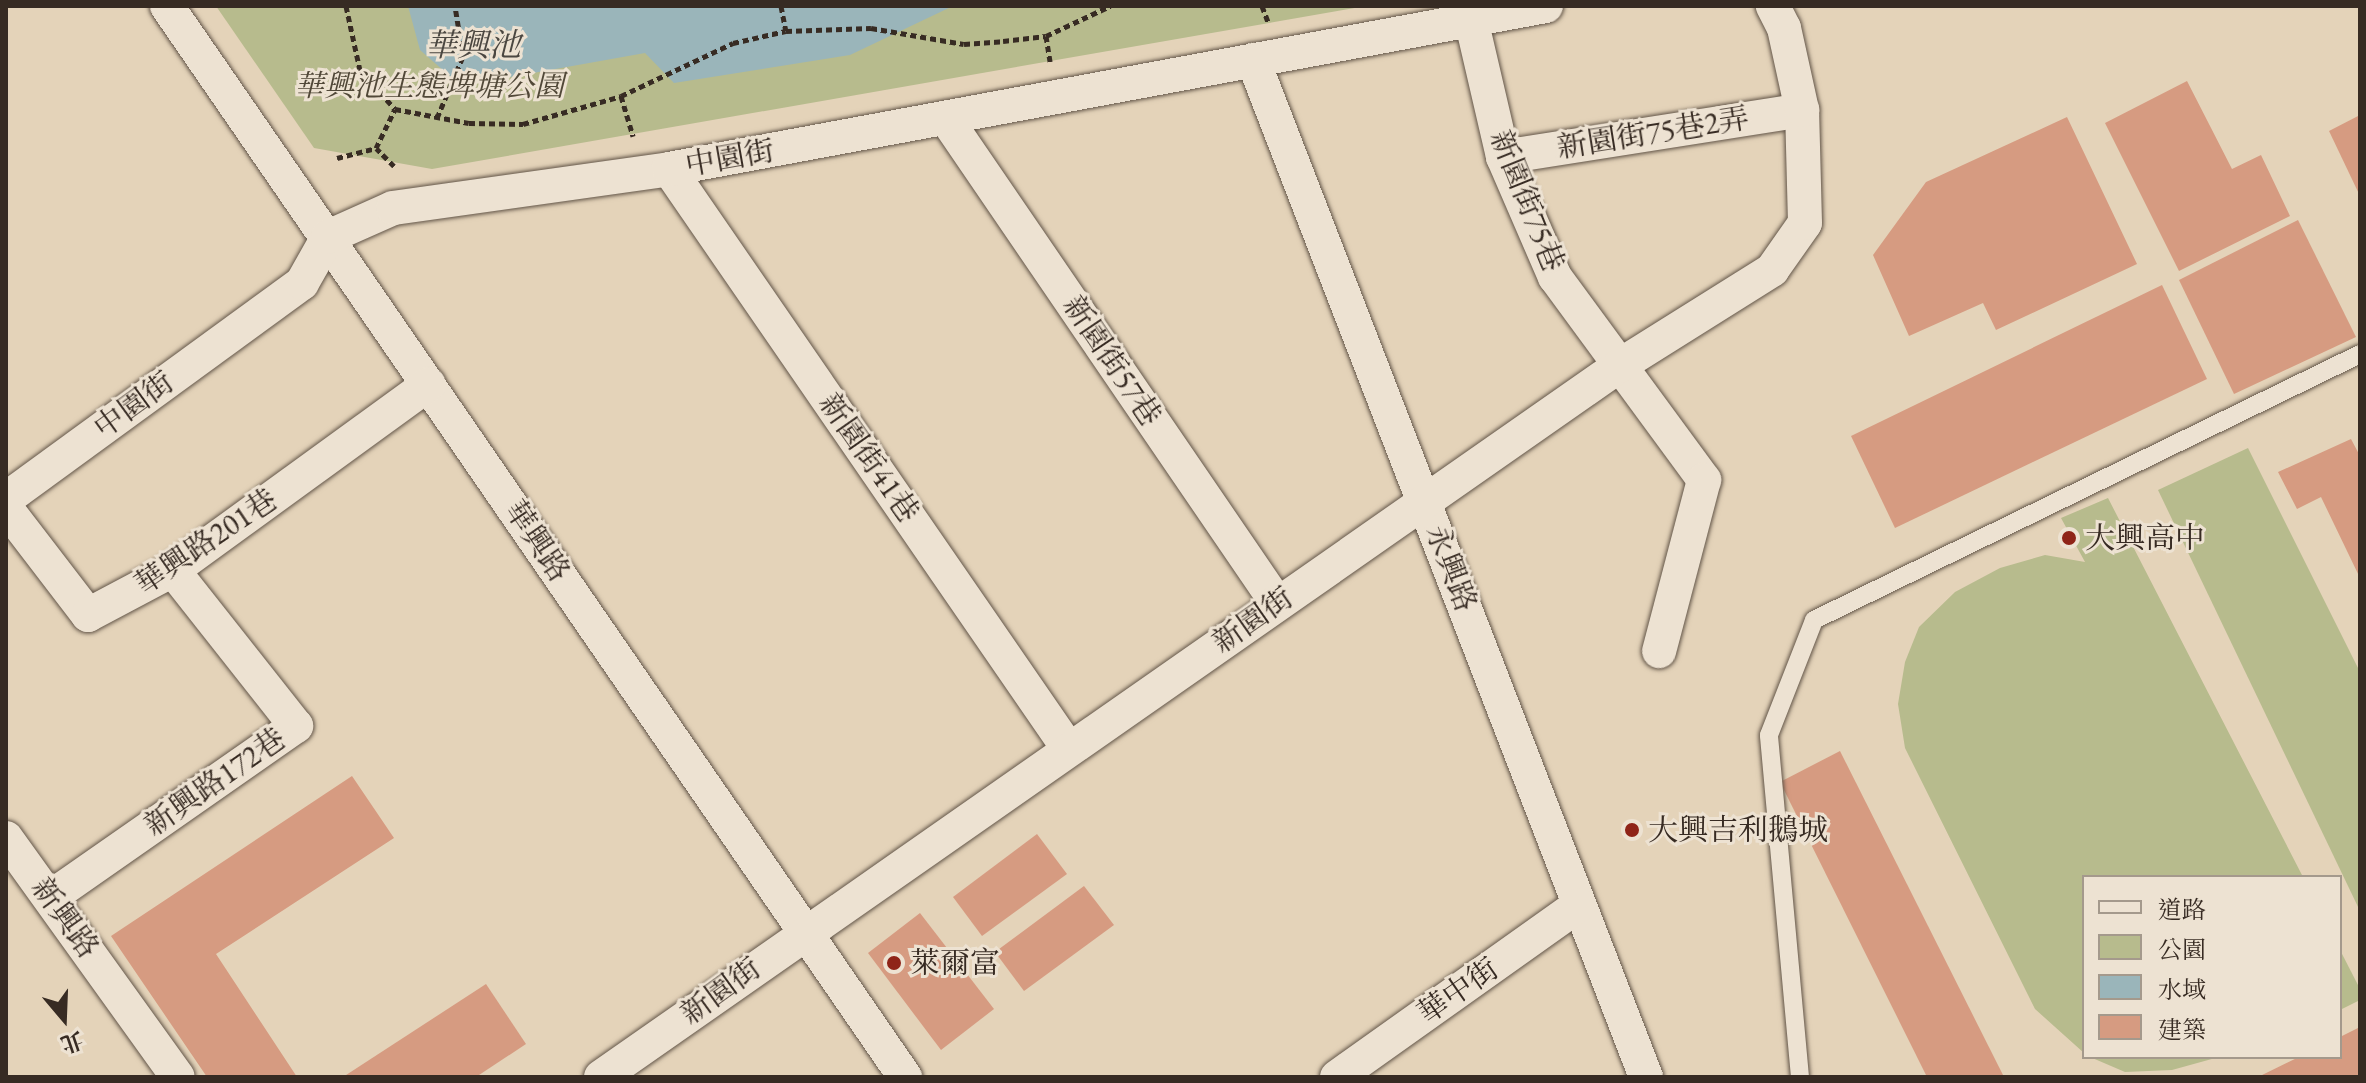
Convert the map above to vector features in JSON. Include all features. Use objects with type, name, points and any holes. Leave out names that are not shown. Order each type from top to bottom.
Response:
[{"type":"street","name":"華興路","points":[[167,6],[905,1077]]},
{"type":"street","name":"中園街","points":[[6,499],[302,283],[328,237],[393,208],[669,169],[947,120],[1546,6]]},
{"type":"street","points":[[1773,6],[1784,28],[1802,110]]},
{"type":"street","name":"新園街75巷","points":[[1471,19],[1503,157],[1555,277],[1704,480],[1659,651]]},
{"type":"street","name":"永興路","points":[[1253,60],[1646,1077]]},
{"type":"street","name":"新園街75巷2弄","points":[[1503,157],[1802,110]]},
{"type":"street","name":"新園街","points":[[601,1077],[805,930],[1619,366],[1772,270],[1805,223],[1802,110]]},
{"type":"street","name":"新園街57巷","points":[[947,120],[1277,603]]},
{"type":"street","name":"新園街41巷","points":[[669,169],[1068,748]]},
{"type":"street","name":"華興路201巷","points":[[6,508],[88,615],[173,570],[429,384]]},
{"type":"street","name":"新興路172巷","points":[[51,897],[296,726],[173,570]]},
{"type":"street","name":"新興路","points":[[6,838],[178,1077]]},
{"type":"street","name":"華中街","points":[[1337,1077],[1579,905]]},
{"type":"lane","points":[[1800,1077],[1769,735],[1814,620],[2360,354]]},
{"type":"path","points":[[346,6],[360,70],[395,109],[437,118],[523,124],[621,96],[733,43],[786,31],[833,27],[907,33],[964,44],[1046,36],[1110,6]]},
{"type":"path","points":[[437,118],[463,56],[455,6]]},
{"type":"path","points":[[781,6],[786,31]]},
{"type":"path","points":[[1262,6],[1270,26]]},
{"type":"path","points":[[1046,36],[1050,63]]},
{"type":"path","points":[[621,96],[633,136]]},
{"type":"path","points":[[337,158],[376,148],[395,109]]},
{"type":"path","points":[[376,148],[394,166]]},
{"type":"green space","name":"華興池生態埤塘公園","points":[[216,6],[1366,6],[432,169],[314,148]]},
{"type":"green space","points":[[2248,448],[2360,672],[2360,911],[2158,490]]},
{"type":"green space","points":[[2108,498],[2302,875],[2082,875],[2082,1051],[2035,1009],[1905,748],[1898,704],[1905,662],[1919,627],[1955,592],[2000,568],[2045,555],[2085,562],[2061,518]]},
{"type":"green space","points":[[2342,954],[2360,989],[2360,1000],[2342,1009]]},
{"type":"green space","points":[[2095,1059],[2212,1059],[2172,1070],[2125,1072]]},
{"type":"water","name":"華興池","points":[[408,6],[953,6],[850,55],[674,83],[645,53],[461,86],[420,50]]},
{"type":"building","points":[[2187,81],[2232,169],[2261,155],[2290,216],[2179,271],[2105,123]]},
{"type":"building","points":[[2360,115],[2360,196],[2329,131]]},
{"type":"building","points":[[2067,117],[2137,264],[1996,330],[1983,303],[1909,336],[1873,255],[1926,182]]},
{"type":"building","points":[[2298,220],[2356,337],[2234,394],[2179,280]]},
{"type":"building","points":[[2162,285],[2207,379],[1895,528],[1851,436]]},
{"type":"building","points":[[2351,439],[2360,456],[2360,578],[2321,497],[2297,509],[2278,472]]},
{"type":"building","points":[[1840,751],[2004,1077],[1927,1077],[1780,782]]},
{"type":"building","points":[[352,776],[394,838],[216,954],[297,1077],[207,1077],[111,936]]},
{"type":"building","points":[[1037,834],[1067,874],[982,936],[953,897]]},
{"type":"building","points":[[1084,886],[1114,925],[1024,991],[995,952]]},
{"type":"building","points":[[920,913],[994,1009],[941,1050],[868,953]]},
{"type":"building","points":[[486,984],[526,1044],[476,1077],[343,1077]]},
{"type":"building","points":[[2360,1027],[2360,1077],[2258,1077],[2295,1059],[2342,1059],[2342,1036]]},
{"type":"place","name":"大興高中","points":[[2069,538]]},
{"type":"place","name":"大興吉利鵝城","points":[[1632,830]]},
{"type":"place","name":"萊爾富","points":[[894,963]]}]
